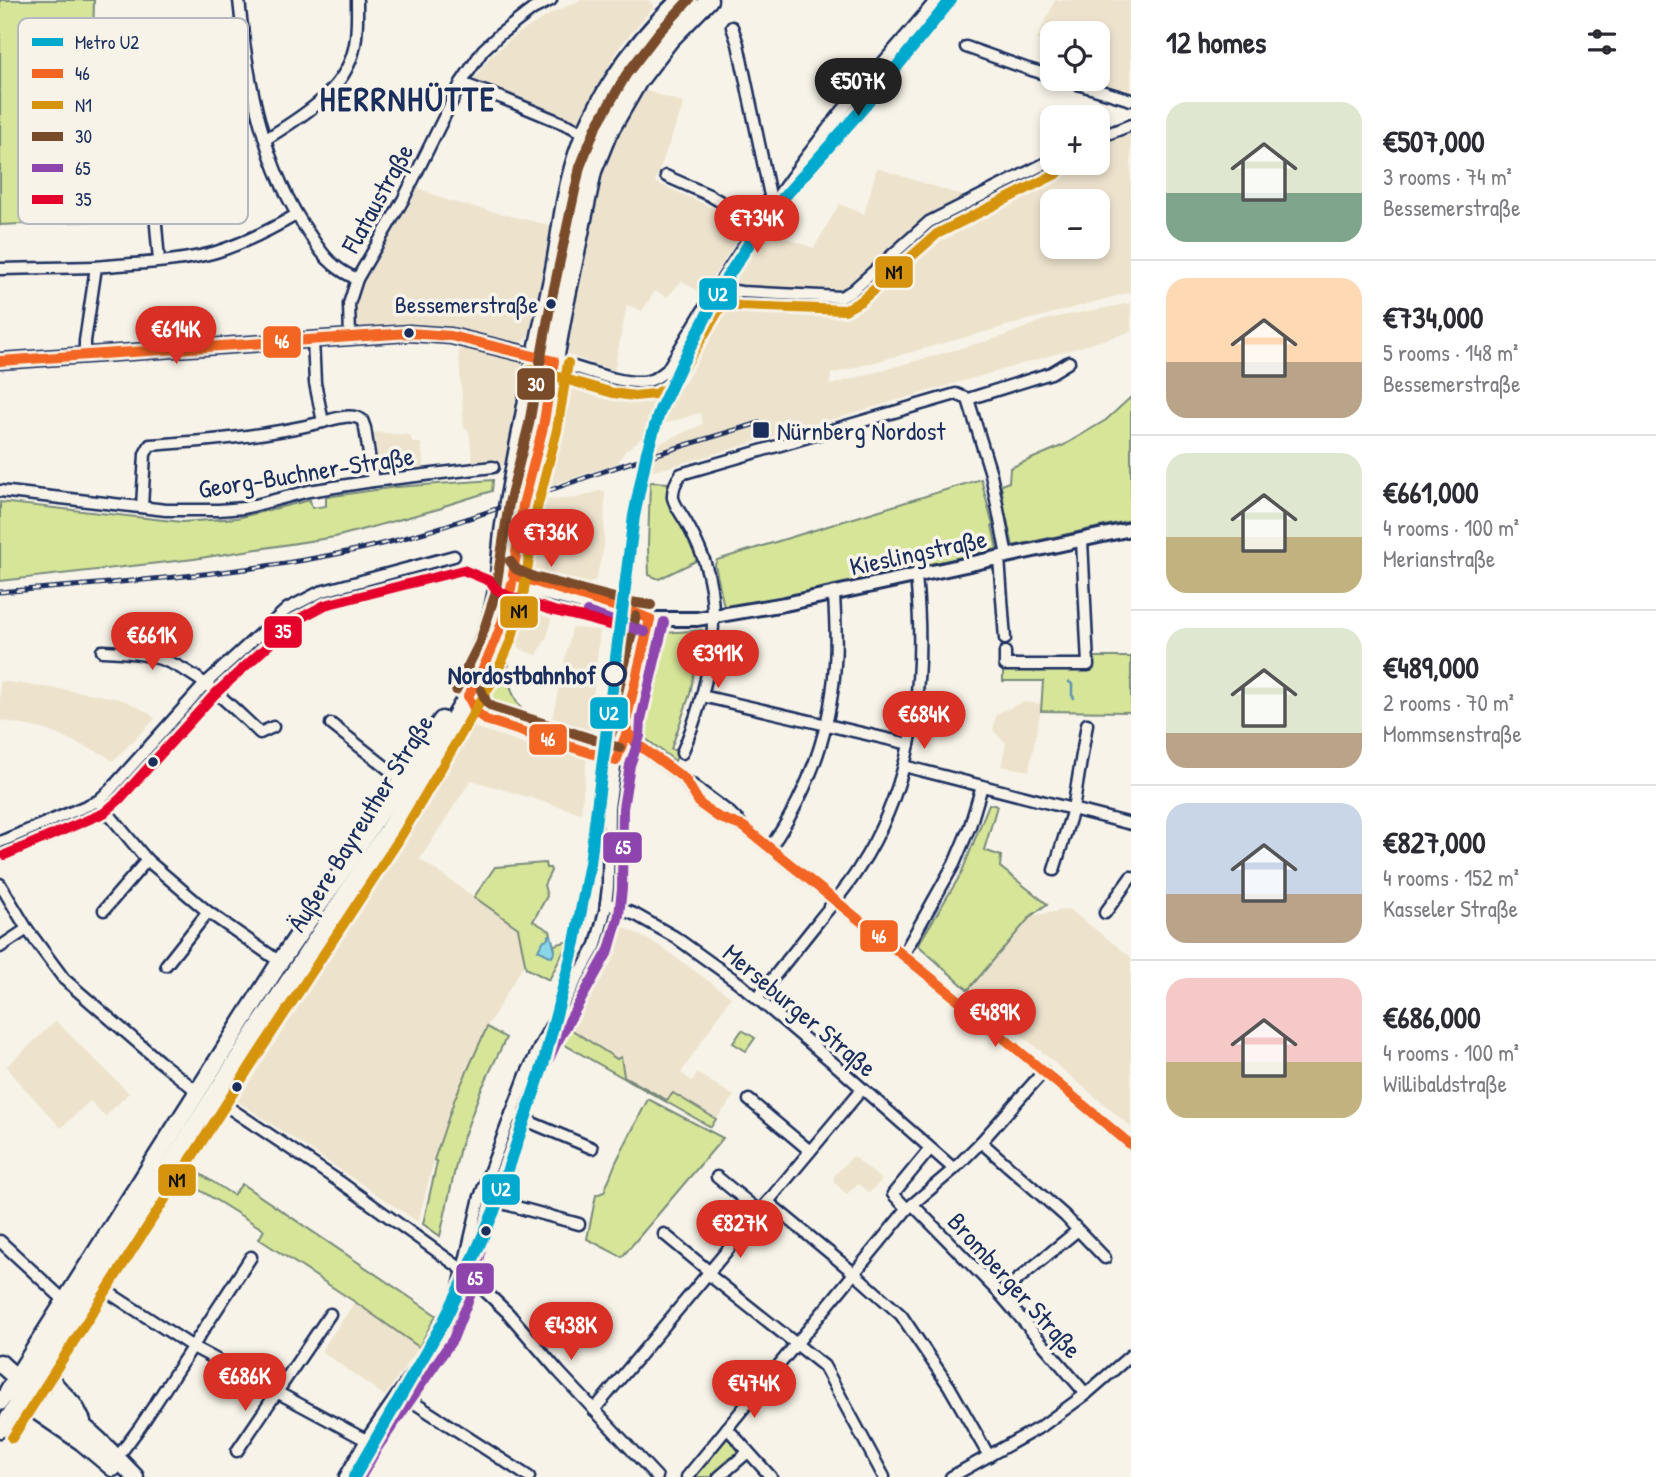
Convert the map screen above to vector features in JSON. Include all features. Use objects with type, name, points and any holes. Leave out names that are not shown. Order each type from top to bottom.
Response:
[{"type":"main road","name":"Äußere Bayreuther Straße","points":[[205,1094],[280,962],[349,861],[416,755],[435,731],[475,661],[508,576],[505,520],[569,183],[585,135],[601,100],[649,33],[680,0]]},
{"type":"main road","name":"Äußere Bayreuther Straße","points":[[0,1430],[12,1391],[65,1301],[115,1236],[205,1094],[384,835],[468,696],[494,647],[505,614],[508,576],[543,427],[589,186],[608,134],[629,96],[677,33],[709,0]]},
{"type":"main road","points":[[547,305],[556,311],[564,309]]},
{"type":"main road","points":[[0,361],[409,332],[468,339],[554,361]]},
{"type":"main road","name":"Äußere Bayreuther Straße","points":[[12,1391],[46,1359],[94,1283],[115,1236]]},
{"type":"main road","points":[[46,1359],[46,1370],[50,1379],[75,1407],[86,1429]]},
{"type":"main road","points":[[0,1363],[12,1391],[82,1442],[123,1477]]},
{"type":"main road","points":[[12,1391],[66,1413],[135,1477]]},
{"type":"street","points":[[239,0],[241,18]]},
{"type":"street","points":[[266,139],[314,107],[340,79],[354,50],[357,0]]},
{"type":"street","name":"Flataustraße","points":[[350,337],[349,304],[356,279],[403,200],[461,83],[483,50],[499,35],[533,9],[551,0]]},
{"type":"street","points":[[554,361],[625,381],[642,382],[659,377],[667,370],[716,288],[772,205],[821,138],[936,0]]},
{"type":"street","points":[[732,27],[738,44],[772,205]]},
{"type":"street","points":[[966,47],[1040,72]]},
{"type":"street","points":[[248,71],[276,170],[296,215],[325,257],[356,279]]},
{"type":"street","points":[[461,83],[572,127],[585,135]]},
{"type":"street","points":[[1101,91],[1131,100]]},
{"type":"street","points":[[1110,133],[1131,125]]},
{"type":"street","points":[[716,288],[741,292],[841,297],[852,291],[929,222],[1040,166]]},
{"type":"street","points":[[666,176],[709,195],[759,224]]},
{"type":"street","points":[[0,269],[96,267],[184,258],[225,249],[259,236],[296,215]]},
{"type":"street","points":[[156,224],[159,261]]},
{"type":"street","points":[[85,355],[96,267]]},
{"type":"street","points":[[313,339],[315,383],[323,422]]},
{"type":"street","points":[[682,753],[702,696],[714,617],[704,560],[693,534],[673,500],[675,481],[681,474],[956,394],[968,398],[1051,373],[1069,362]]},
{"type":"street","points":[[968,398],[991,474],[1003,557],[1005,639]]},
{"type":"street","points":[[142,507],[145,454],[150,445],[245,436],[352,416],[362,420],[365,428],[373,481]]},
{"type":"street","name":"Georg-Buchner-Straße","points":[[0,491],[186,512],[244,508],[309,491],[493,467]]},
{"type":"street","name":"Kieslingstraße","points":[[508,576],[540,592],[636,619],[680,620],[714,617],[834,594],[1131,529]]},
{"type":"street","points":[[1005,652],[1005,665],[1088,665],[1082,540]]},
{"type":"street","points":[[0,842],[98,801],[205,684],[287,609],[320,592],[454,556]]},
{"type":"street","points":[[757,998],[859,868],[891,804],[904,766],[915,710],[919,656],[916,576]]},
{"type":"street","points":[[770,848],[802,796],[815,765],[826,725],[835,661],[834,594]]},
{"type":"street","points":[[345,1477],[366,1440],[441,1332],[455,1300],[480,1197],[526,1075],[596,945],[608,887],[607,816],[616,761],[627,732],[627,717],[650,619]]},
{"type":"street","points":[[102,651],[162,659],[205,684],[260,733],[272,727]]},
{"type":"street","points":[[468,696],[476,712],[486,720],[616,761]]},
{"type":"street","points":[[702,696],[909,744]]},
{"type":"street","points":[[331,724],[401,779]]},
{"type":"street","points":[[1054,870],[1073,809],[1087,724]]},
{"type":"street","points":[[627,732],[636,743],[685,779],[699,804],[718,817],[744,827],[1131,1145]]},
{"type":"street","points":[[904,766],[1131,824]]},
{"type":"street","points":[[903,955],[954,864],[970,826],[982,786]]},
{"type":"street","points":[[98,801],[147,860],[208,912],[280,962]]},
{"type":"street","points":[[104,910],[147,860]]},
{"type":"street","points":[[1105,913],[1131,877]]},
{"type":"street","points":[[0,884],[27,929],[64,979],[151,1055],[205,1094],[344,1184],[463,1270],[508,1313],[657,1477]]},
{"type":"street","name":"Merseburger Straße","points":[[606,903],[636,915],[675,937],[740,983],[954,1169]]},
{"type":"street","points":[[166,965],[208,912]]},
{"type":"street","points":[[0,947],[27,929]]},
{"type":"street","points":[[687,1477],[910,1207],[981,1142],[1044,1071]]},
{"type":"street","points":[[594,1410],[862,1089]]},
{"type":"street","points":[[749,1100],[810,1151]]},
{"type":"street","points":[[511,1114],[592,1148]]},
{"type":"street","points":[[981,1142],[1065,1216],[1105,1258]]},
{"type":"street","points":[[910,1207],[893,1194],[930,1149]]},
{"type":"street","points":[[718,1177],[760,1212]]},
{"type":"street","points":[[480,1197],[579,1224]]},
{"type":"street","points":[[768,1202],[901,1315],[949,1386],[989,1456]]},
{"type":"street","name":"Bromberger Straße","points":[[910,1207],[1000,1294],[1086,1394]]},
{"type":"street","points":[[1000,1294],[1078,1230]]},
{"type":"street","points":[[664,1234],[824,1366],[884,1477]]},
{"type":"street","points":[[0,1241],[65,1301]]},
{"type":"street","points":[[117,1458],[251,1257]]},
{"type":"street","points":[[94,1283],[193,1347],[366,1440]]},
{"type":"street","points":[[237,1451],[330,1314]]},
{"type":"street","points":[[951,1477],[1042,1426],[1086,1394],[1131,1355]]},
{"type":"street","points":[[399,1393],[529,1477]]},
{"type":"street","points":[[727,1428],[771,1477]]},
{"type":"street","points":[[719,1477],[748,1452]]},
{"type":"shaded area","points":[[580,0],[648,0],[654,6],[618,49],[577,125],[472,83],[489,58],[514,36]]},
{"type":"shaded area","points":[[1055,0],[1131,0],[1131,104],[1087,91],[1110,91],[1110,21],[1045,21]]},
{"type":"shaded area","points":[[1040,64],[1040,77],[1033,75]]},
{"type":"shaded area","points":[[644,90],[684,103],[655,182],[711,207],[746,227],[702,294],[682,281],[667,297],[655,291],[642,311],[627,305],[614,371],[571,356],[565,349],[594,188],[621,122],[625,121]]},
{"type":"shaded area","points":[[1131,121],[1131,292],[831,374],[830,385],[1004,336],[1047,319],[1131,303],[1131,332],[673,466],[654,471],[651,460],[641,463],[638,453],[703,424],[700,413],[657,426],[624,452],[618,463],[532,492],[559,383],[572,379],[633,391],[646,390],[663,382],[737,273],[737,268],[761,229],[773,230],[814,248],[839,204],[864,214],[877,168],[967,197],[1040,162],[1040,175],[1110,175],[1110,130]]},
{"type":"shaded area","points":[[414,186],[449,201],[553,226],[530,333],[525,340],[519,344],[510,344],[430,326],[366,330],[355,323],[354,307],[362,280]]},
{"type":"shaded area","points":[[458,343],[511,357],[525,368],[511,468],[495,463],[473,466],[469,430],[464,429]]},
{"type":"shaded area","points":[[373,432],[410,435],[413,443],[421,443],[424,469],[380,473]]},
{"type":"shaded area","points":[[605,491],[604,547],[596,579],[555,608],[548,635],[537,655],[527,652],[511,643],[532,501],[577,498]]},
{"type":"shaded area","points":[[572,628],[600,630],[581,813],[471,780],[420,859],[518,928],[524,964],[487,1027],[455,1098],[434,1160],[418,1222],[225,1093],[468,725],[545,750]]},
{"type":"shaded area","points":[[0,681],[124,700],[155,719],[113,761],[103,754],[46,730],[0,720]]},
{"type":"shaded area","points":[[1023,702],[1042,704],[1029,771],[1001,766],[1006,743],[993,731],[996,714]]},
{"type":"shaded area","points":[[1069,909],[1131,957],[1131,1127],[968,990],[1031,916]]},
{"type":"shaded area","points":[[618,924],[660,946],[731,997],[681,1073],[692,1081],[697,1073],[734,1096],[711,1127],[558,1041],[597,976]]},
{"type":"shaded area","points":[[56,1021],[129,1093],[105,1117],[90,1101],[61,1128],[7,1066]]},
{"type":"shaded area","points":[[853,1156],[882,1180],[869,1193],[858,1184],[847,1194],[834,1183],[834,1176]]},
{"type":"shaded area","points":[[355,1302],[419,1347],[385,1396],[321,1351]]},
{"type":"green space","points":[[0,0],[94,0],[94,18],[18,18],[18,224],[23,224],[0,225]]},
{"type":"green space","points":[[683,0],[700,0],[603,138],[559,306],[556,305],[574,176],[606,100]]},
{"type":"green space","points":[[1131,397],[1131,520],[1013,546],[1006,515],[992,525],[997,549],[731,609],[724,607],[715,565],[717,560],[981,479],[992,522],[1005,511],[1001,485],[1009,482],[1010,468],[1064,445],[1106,420]]},
{"type":"green space","points":[[493,480],[492,491],[442,508],[335,537],[194,559],[0,581],[0,502],[182,522],[237,518],[310,500],[312,508],[326,506],[326,497],[396,487]]},
{"type":"green space","points":[[650,482],[669,483],[667,498],[698,560],[659,579],[649,575]]},
{"type":"green space","points":[[702,630],[707,633],[706,641],[700,641],[690,694],[671,749],[679,752],[675,761],[641,735],[636,721],[658,637],[663,633]]},
{"type":"green space","points":[[1094,657],[1131,657],[1131,712],[1041,711],[1043,681],[1003,681],[1003,670],[1094,669]]},
{"type":"green space","points":[[504,659],[509,661],[509,680],[514,697],[523,711],[537,724],[535,731],[486,716],[481,705]]},
{"type":"green space","points":[[989,804],[997,806],[984,850],[1001,856],[1000,867],[1047,904],[1031,916],[968,990],[918,945],[961,874]]},
{"type":"green space","points":[[545,863],[546,868],[551,871],[544,885],[547,896],[533,921],[550,931],[551,935],[548,936],[555,951],[554,945],[569,941],[549,980],[526,968],[518,928],[474,897],[495,867]]},
{"type":"green space","points":[[566,1026],[617,1059],[621,1057],[624,1076],[667,1100],[673,1093],[716,1119],[711,1127],[558,1041]]},
{"type":"green space","points":[[487,1027],[506,1038],[480,1092],[460,1147],[440,1236],[423,1224],[437,1162],[434,1160],[455,1098]]},
{"type":"green space","points":[[742,1030],[755,1038],[746,1051],[733,1043]]},
{"type":"green space","points":[[648,1099],[723,1138],[622,1257],[587,1239],[596,1195],[604,1192]]},
{"type":"green space","points":[[182,1162],[233,1195],[242,1184],[436,1315],[419,1347],[259,1239],[264,1230],[174,1174]]},
{"type":"green space","points":[[728,1435],[741,1453],[714,1477],[690,1477]]},
{"type":"water","points":[[551,935],[555,951],[552,957],[538,950]]},
{"type":"waterway","points":[[1069,682],[1072,684],[1074,698]]},
{"type":"railway","points":[[0,592],[196,575],[342,553],[444,526],[622,465],[759,423]]},
{"type":"metro line","name":"U2","points":[[354,1477],[444,1321],[463,1282],[494,1211],[543,1065],[575,942],[590,863],[634,516],[647,452],[660,410],[724,282],[768,215],[864,107],[951,0]]},
{"type":"transit line","name":"30","points":[[456,690],[480,642],[495,595],[509,503],[529,424],[550,307],[580,167],[596,127],[626,75],[659,32],[689,0]]},
{"type":"transit line","name":"N1","points":[[714,302],[740,306],[845,310],[861,301],[937,234],[1054,175]]},
{"type":"transit line","name":"N1","points":[[531,369],[613,393],[634,396],[655,394],[678,378],[728,295]]},
{"type":"transit line","name":"46","points":[[0,361],[409,333],[451,336],[554,361],[543,427],[523,505],[513,575],[650,619]]},
{"type":"transit line","name":"N1","points":[[12,1438],[398,841],[496,675],[511,640],[522,602],[537,508],[557,430],[568,363]]},
{"type":"transit line","name":"30","points":[[510,561],[516,569],[534,577],[651,605]]},
{"type":"transit line","name":"35","points":[[5,855],[104,813],[120,799],[215,694],[295,621],[325,605],[463,570],[490,581],[496,589],[508,596],[621,628]]},
{"type":"transit line","name":"46","points":[[512,583],[495,641],[468,696],[476,712],[486,720],[616,761],[627,732],[627,717],[650,619]]},
{"type":"transit line","name":"65","points":[[587,612],[645,632]]},
{"type":"transit line","name":"30","points":[[603,756],[613,729],[613,714],[636,616]]},
{"type":"transit line","name":"65","points":[[361,1477],[378,1447],[453,1339],[472,1291],[493,1201],[539,1081],[556,1044],[609,950],[619,915],[622,889],[623,808],[630,765],[640,736],[641,719],[664,622]]},
{"type":"transit line","name":"30","points":[[481,690],[487,703],[493,707],[620,748]]},
{"type":"transit line","name":"46","points":[[627,732],[636,743],[685,779],[700,804],[718,817],[744,827],[956,998],[1131,1145]]},
{"type":"place","name":"Bessemerstraße","points":[[551,304]]},
{"type":"place","name":"Nürnberg Nordost","points":[[761,430]]},
{"type":"place","name":"Nordostbahnhof","points":[[614,674]]},
{"type":"district","name":"HERRNHÜTTE","points":[[408,99]]}]
